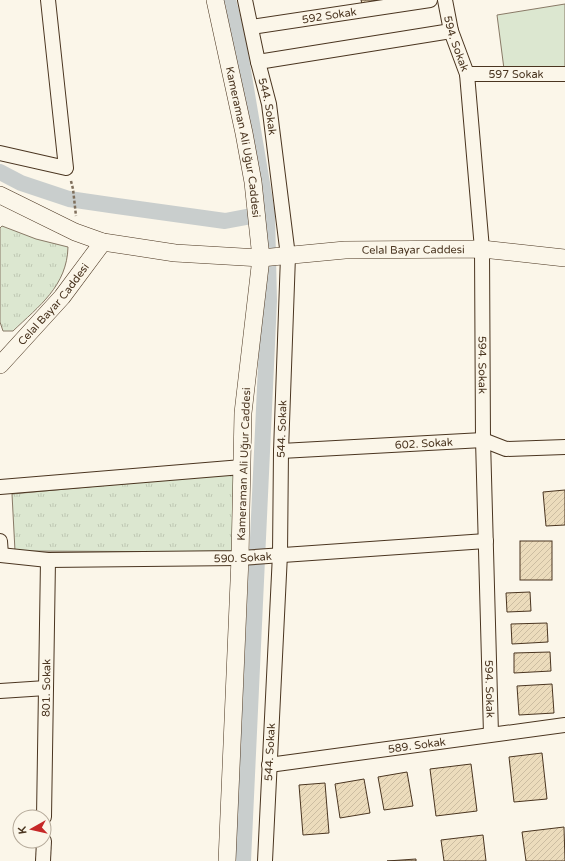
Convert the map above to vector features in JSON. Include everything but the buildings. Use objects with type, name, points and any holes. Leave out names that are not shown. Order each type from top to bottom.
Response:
[{"type":"street","points":[[0,153],[66,168],[48,0]]},
{"type":"street","name":"Kameraman Ali Uğur Caddesi","points":[[215,0],[244,133],[253,182],[260,258],[243,412],[240,558],[227,861]]},
{"type":"street","name":"544. Sokak","points":[[245,0],[252,27],[258,62],[269,104],[288,256],[281,451],[280,554],[265,861]]},
{"type":"street","name":"592 Sokak","points":[[252,27],[430,0]]},
{"type":"street","name":"594. Sokak","points":[[446,0],[451,31],[467,74],[482,249],[483,440],[492,734]]},
{"type":"street","points":[[258,62],[451,31]]},
{"type":"street","name":"597 Sokak","points":[[467,74],[565,74]]},
{"type":"street","name":"Celal Bayar Caddesi","points":[[0,195],[72,222],[103,242],[175,253],[260,258],[345,250],[482,249],[565,258]]},
{"type":"street","name":"Celal Bayar Caddesi","points":[[0,365],[62,297],[103,242]]},
{"type":"street","name":"602. Sokak","points":[[281,451],[483,440],[506,449],[565,447]]},
{"type":"street","points":[[0,487],[242,467]]},
{"type":"street","name":"590. Sokak","points":[[0,551],[48,560],[240,558],[280,554],[486,541]]},
{"type":"street","name":"801. Sokak","points":[[44,809],[48,560]]},
{"type":"street","points":[[0,691],[46,688]]},
{"type":"street","name":"589. Sokak","points":[[269,765],[565,725]]},
{"type":"street","points":[[43,861],[44,849]]},
{"type":"path","points":[[72,222],[74,189]]},
{"type":"green space","points":[[565,4],[565,68],[504,69],[497,15]]},
{"type":"green space","points":[[2,226],[36,239],[68,247],[63,273],[57,284],[42,304],[13,331],[3,331],[0,322],[0,228]]},
{"type":"green space","points":[[237,473],[235,552],[15,551],[12,494]]},
{"type":"waterway","points":[[228,0],[237,35],[267,213],[269,301],[243,861]]},
{"type":"waterway","points":[[0,172],[21,183],[69,199],[225,221],[267,213]]}]
